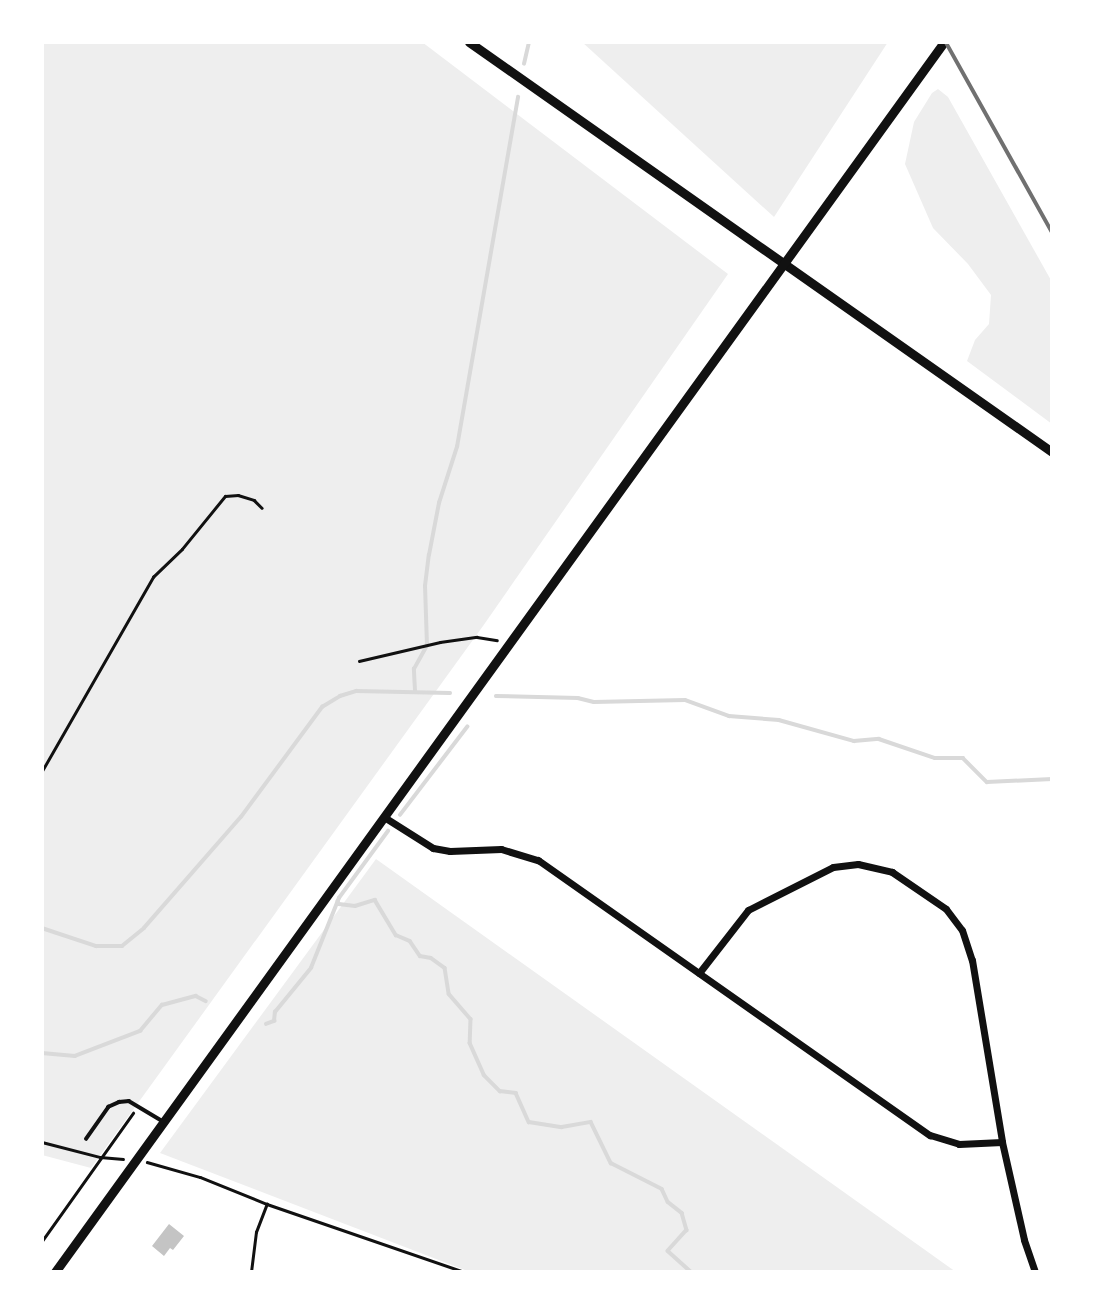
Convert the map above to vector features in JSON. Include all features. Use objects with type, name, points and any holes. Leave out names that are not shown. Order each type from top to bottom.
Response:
[{"type":"street","points":[[468,42],[1052,452]]},
{"type":"street","points":[[55,1272],[944,42]]},
{"type":"street","points":[[384,817],[433,848],[450,851],[502,849],[538,860],[930,1135],[958,1144],[1002,1142]]},
{"type":"street","points":[[699,973],[742,915],[824,870],[858,864],[901,876],[953,916],[966,939],[1002,1142],[1024,1240],[1035,1272]]},
{"type":"lane","points":[[86,1139],[108,1107],[130,1101],[162,1121]]},
{"type":"path","points":[[42,771],[153,577],[183,549],[225,496],[237,495],[254,500],[261,508]]},
{"type":"path","points":[[359,661],[388,652],[477,637],[511,643]]},
{"type":"path","points":[[42,1241],[138,1106]]},
{"type":"path","points":[[42,1142],[103,1157],[134,1160],[200,1177],[267,1204],[465,1272]]},
{"type":"path","points":[[251,1272],[252,1252],[267,1204]]},
{"type":"shaded area","points":[[42,42],[422,42],[728,274],[483,626],[91,1168],[42,1155]]},
{"type":"shaded area","points":[[582,42],[888,42],[774,217]]},
{"type":"shaded area","points":[[938,89],[948,97],[1052,282],[1052,424],[967,361],[975,340],[989,324],[991,295],[968,264],[933,228],[905,164],[914,122],[932,93]]},
{"type":"shaded area","points":[[376,859],[956,1272],[470,1272],[160,1153]]},
{"type":"building","points":[[169,1224],[184,1236],[173,1250],[170,1248],[164,1256],[152,1246]]},
{"type":"waterway","points":[[524,64],[529,42]]},
{"type":"waterway","points":[[415,691],[414,669],[427,646],[425,586],[429,555],[439,503],[457,447],[518,97]]},
{"type":"waterway","points":[[42,928],[96,946],[122,946],[144,928],[241,817],[322,707],[340,696],[356,691],[450,693]]},
{"type":"waterway","points":[[496,696],[578,698],[594,702],[685,700],[729,716],[779,720],[854,741],[879,739],[935,758],[963,758],[987,782],[1052,779]]},
{"type":"waterway","points":[[400,815],[467,727]]},
{"type":"waterway","points":[[266,1024],[274,1021],[275,1012],[311,968],[339,898],[388,831]]},
{"type":"waterway","points":[[338,901],[339,904],[355,906],[375,900],[396,935],[410,941],[420,956],[431,958],[445,968],[449,994],[471,1019],[470,1043],[484,1075],[500,1091],[516,1093],[529,1122],[562,1127],[591,1122],[611,1163],[662,1189],[668,1202],[682,1213],[687,1230],[668,1251],[691,1272]]},
{"type":"waterway","points":[[42,1053],[75,1056],[140,1031],[162,1005],[196,996],[206,1001]]},
{"type":"railway","points":[[946,42],[1052,232]]}]
